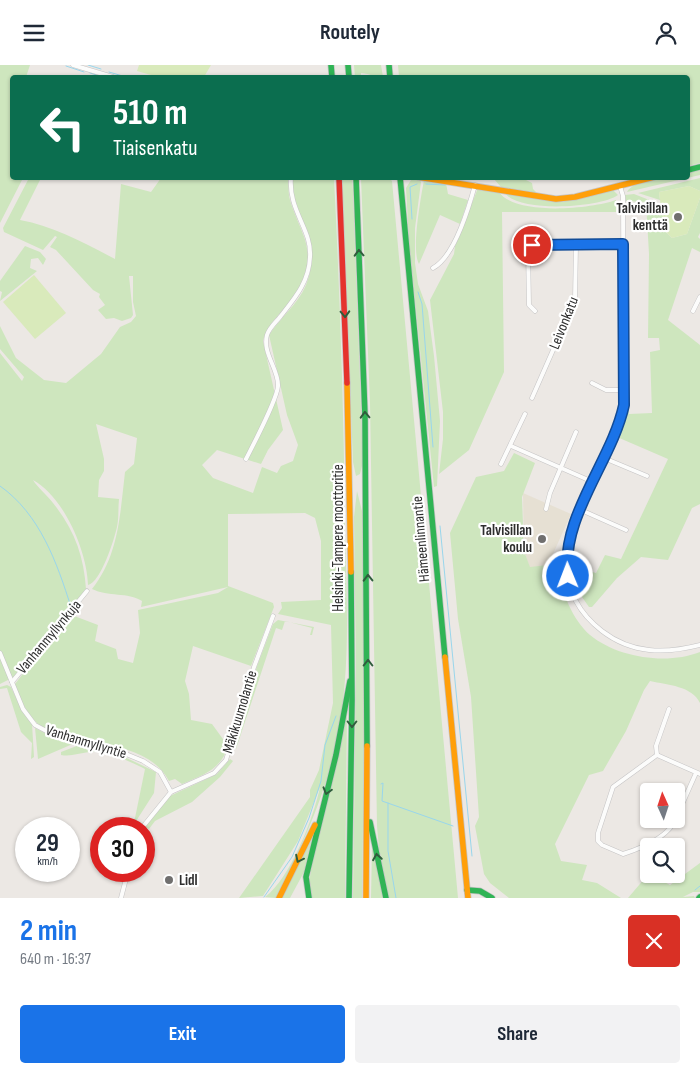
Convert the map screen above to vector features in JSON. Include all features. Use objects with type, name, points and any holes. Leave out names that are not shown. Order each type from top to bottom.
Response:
[{"type":"main road","name":"Helsinki-Tampere moottoritie","points":[[339,180],[349,416],[352,675],[349,898]]},
{"type":"main road","name":"Helsinki-Tampere moottoritie","points":[[356,180],[365,416],[368,627],[366,898]]},
{"type":"main road","name":"Hämeenlinnantie","points":[[400,180],[468,898]]},
{"type":"main road","points":[[445,180],[556,199],[575,197],[643,180]]},
{"type":"main road","points":[[309,898],[306,877],[336,755],[346,694],[352,675]]},
{"type":"main road","points":[[368,817],[374,833],[379,874],[386,898]]},
{"type":"main road","points":[[278,898],[319,818]]},
{"type":"main road","points":[[467,890],[480,891],[492,898]]},
{"type":"street","points":[[73,65],[106,75]]},
{"type":"street","points":[[246,459],[262,428],[278,387],[266,337],[270,329],[299,293],[309,267],[309,243],[292,204],[291,180]]},
{"type":"street","points":[[433,268],[444,259],[454,243],[474,185]]},
{"type":"street","points":[[620,186],[623,196],[624,390],[622,415],[569,542],[567,569],[574,595],[592,622],[613,639],[641,649],[669,652],[700,645]]},
{"type":"street","points":[[535,311],[529,305],[529,247],[623,244]]},
{"type":"street","name":"Leivonkatu","points":[[532,397],[576,299],[576,245]]},
{"type":"street","points":[[693,311],[700,297]]},
{"type":"street","points":[[592,383],[606,390],[624,390]]},
{"type":"street","points":[[501,464],[511,447],[525,414]]},
{"type":"street","points":[[546,509],[576,433]]},
{"type":"street","points":[[511,447],[593,482]]},
{"type":"street","points":[[604,458],[647,476]]},
{"type":"street","points":[[581,510],[626,530]]},
{"type":"street","name":"Vanhanmyllynkuja","points":[[12,682],[87,591]]},
{"type":"street","name":"Mäkikuumolantie","points":[[151,817],[171,792],[214,773],[226,760],[254,667],[273,616]]},
{"type":"street","name":"Vanhanmyllyntie","points":[[0,653],[28,717],[39,728],[60,737],[108,747],[143,761],[160,772],[171,792]]},
{"type":"street","points":[[657,755],[656,746],[669,709]]},
{"type":"street","points":[[657,755],[698,773],[685,800]]},
{"type":"street","points":[[657,755],[613,787],[598,833],[598,841],[602,845],[623,854],[669,832],[671,828]]},
{"type":"street","points":[[121,898],[125,882]]},
{"type":"shaded area","name":"Talvisillan koulu","points":[[523,493],[571,514],[548,565],[530,568],[524,551]]},
{"type":"green space","points":[[0,65],[30,65],[27,75],[10,75],[10,180],[22,180],[0,223]]},
{"type":"green space","points":[[139,65],[211,65],[205,75],[151,75],[137,71]]},
{"type":"green space","points":[[354,65],[381,65],[383,75],[361,73],[361,75],[355,75]]},
{"type":"green space","points":[[398,65],[700,65],[700,163],[690,166],[690,75],[399,75]]},
{"type":"green space","points":[[700,169],[700,175],[690,177],[690,172]]},
{"type":"green space","points":[[700,178],[700,191],[689,186],[659,192],[660,200],[638,193]]},
{"type":"green space","points":[[28,180],[40,180],[20,220],[45,226],[115,259],[121,184],[151,192],[160,180],[288,180],[290,200],[305,241],[308,260],[298,292],[270,325],[263,341],[283,430],[268,450],[261,464],[217,450],[202,465],[213,478],[253,493],[262,467],[277,473],[281,466],[293,461],[298,445],[287,415],[269,335],[303,292],[310,269],[311,255],[295,206],[293,180],[334,180],[347,585],[347,639],[344,692],[336,744],[325,784],[303,842],[276,898],[265,897],[283,876],[300,847],[320,787],[298,841],[263,896],[239,898],[310,797],[310,790],[319,770],[333,703],[331,625],[278,614],[282,608],[281,602],[321,600],[321,541],[315,518],[305,513],[228,514],[228,586],[273,603],[274,607],[251,666],[193,646],[185,681],[189,694],[191,720],[212,724],[228,746],[221,761],[210,771],[182,784],[175,779],[169,781],[158,766],[142,756],[125,749],[68,737],[52,732],[38,724],[27,711],[15,684],[69,614],[98,625],[95,641],[116,649],[118,659],[133,663],[140,633],[138,610],[218,593],[228,587],[141,607],[142,601],[136,598],[92,589],[101,576],[113,548],[117,533],[125,472],[134,464],[137,438],[96,424],[104,459],[104,471],[99,480],[98,497],[119,499],[118,524],[110,550],[98,577],[88,585],[87,571],[72,526],[55,499],[33,480],[51,500],[67,523],[77,543],[83,565],[86,589],[14,677],[0,684],[0,353],[22,381],[24,377],[0,349],[0,326],[16,358],[44,380],[66,383],[101,354],[120,327],[131,322],[136,316],[133,302],[133,276],[129,276],[133,315],[131,318],[122,321],[114,318],[106,319],[98,310],[105,305],[99,297],[100,294],[93,290],[56,250],[50,247],[57,237],[55,236],[43,250],[4,232],[3,228]]},
{"type":"green space","points":[[342,180],[352,180],[353,191],[363,462],[360,474],[356,476],[353,462]]},
{"type":"green space","points":[[361,180],[391,180],[458,898],[389,898],[379,849],[377,826],[370,403]]},
{"type":"green space","points":[[411,180],[420,180],[421,182],[415,228],[415,263],[418,284],[428,311],[440,421],[437,486],[434,487],[409,241],[406,188]]},
{"type":"green space","points":[[424,180],[446,183],[448,194],[468,200],[460,224],[440,215],[419,264],[416,236]]},
{"type":"green space","points":[[495,180],[526,180],[532,183],[533,189],[537,193],[501,187]]},
{"type":"green space","points":[[679,180],[627,192],[631,187],[645,181]]},
{"type":"green space","name":"Talvisillan kenttä","points":[[689,186],[700,191],[700,198],[687,234],[672,238],[664,230],[659,192]]},
{"type":"green space","points":[[478,188],[499,192],[508,200],[521,205],[536,207],[572,208],[616,200],[616,212],[502,212],[504,372],[469,450],[439,474],[443,439],[443,412],[430,300],[454,254],[455,246]]},
{"type":"green space","points":[[613,190],[618,195],[609,199],[595,203],[560,206],[526,204],[513,199],[505,193],[561,202]]},
{"type":"green space","points":[[634,194],[657,203],[662,211],[664,230],[672,238],[687,234],[700,198],[700,233],[698,237],[700,239],[700,252],[692,248],[668,320],[700,345],[700,504],[692,508],[668,560],[641,557],[617,578],[592,607],[589,607],[582,597],[574,567],[596,573],[605,555],[621,559],[668,459],[617,437],[623,425],[626,406],[629,405],[629,414],[652,413],[650,352],[660,350],[659,338],[648,338],[649,254],[646,202],[626,201],[625,195]]},
{"type":"green space","points":[[25,246],[40,252],[46,259],[43,265],[38,258],[31,259],[30,268],[37,271],[0,301],[2,292],[0,291],[0,281]]},
{"type":"green space","points":[[34,275],[66,313],[35,339],[3,302]]},
{"type":"green space","points":[[514,453],[535,463],[522,497],[524,551],[530,567],[548,565],[559,570],[569,605],[584,629],[601,643],[628,654],[643,657],[673,658],[700,652],[700,703],[696,697],[685,690],[672,685],[650,681],[644,690],[626,731],[603,771],[589,775],[555,844],[561,861],[587,865],[582,880],[597,883],[621,898],[509,898],[490,883],[484,874],[475,826],[479,817],[471,697],[458,619],[450,533],[476,477],[504,471]]},
{"type":"green space","points":[[357,491],[363,515],[365,671],[362,898],[353,898],[356,671],[354,517]]},
{"type":"green space","points":[[278,620],[285,621],[282,630],[276,628],[236,749],[233,749],[257,666],[273,624]]},
{"type":"green space","points":[[291,622],[314,627],[312,635],[310,635],[312,628]]},
{"type":"green space","points":[[7,685],[11,687],[22,711],[32,724],[34,757],[31,759],[32,743],[21,732],[7,688],[0,689],[0,687]]},
{"type":"green space","points":[[347,712],[345,898],[312,898],[309,883],[312,864]]},
{"type":"green space","points":[[35,728],[53,737],[75,743],[38,759]]},
{"type":"green space","points":[[82,744],[112,751],[156,772],[154,793],[139,817],[135,817],[145,769],[110,754],[89,752],[61,755],[61,752]]},
{"type":"green space","points":[[230,759],[233,761],[220,777],[192,802],[155,821],[155,817],[153,817],[170,796],[217,774]]},
{"type":"green space","points":[[312,839],[304,872],[290,898],[281,898]]},
{"type":"green space","points":[[372,846],[384,898],[371,898]]},
{"type":"green space","points":[[700,863],[700,892],[693,892],[683,897],[694,896],[695,898],[628,898],[641,883],[666,883],[670,885],[673,883],[685,883],[685,874]]},
{"type":"waterway","points":[[88,65],[101,69]]},
{"type":"waterway","points":[[66,66],[84,72]]},
{"type":"waterway","points":[[109,72],[119,75]]},
{"type":"waterway","points":[[90,73],[96,75]]},
{"type":"waterway","points":[[412,219],[410,187],[417,184]]},
{"type":"waterway","points":[[426,184],[445,185]]},
{"type":"waterway","points":[[456,185],[464,187]]},
{"type":"waterway","points":[[418,292],[422,304],[433,447]]},
{"type":"waterway","points":[[0,486],[14,497],[26,511],[45,540],[60,573],[71,607]]},
{"type":"waterway","points":[[440,526],[472,856]]},
{"type":"waterway","points":[[264,897],[292,857],[309,818],[321,781],[325,745],[336,716]]},
{"type":"waterway","points":[[381,784],[383,783],[382,801],[453,826]]},
{"type":"waterway","points":[[388,803],[388,851],[396,898]]},
{"type":"waterway","points":[[695,890],[700,886]]},
{"type":"traffic: fast","points":[[331,65],[332,75]]},
{"type":"traffic: fast","points":[[348,65],[349,75]]},
{"type":"traffic: fast","points":[[389,65],[390,75]]},
{"type":"traffic: fast","points":[[690,170],[700,167]]},
{"type":"traffic: fast","points":[[356,180],[365,416],[367,746]]},
{"type":"traffic: fast","points":[[400,180],[445,657]]},
{"type":"traffic: fast","points":[[349,898],[352,700],[351,572]]},
{"type":"traffic: fast","points":[[309,898],[306,877],[336,755],[350,681]]},
{"type":"traffic: fast","points":[[370,822],[386,898]]},
{"type":"traffic: fast","points":[[467,890],[480,891],[492,898]]},
{"type":"traffic: slow","points":[[437,180],[556,199],[575,197],[642,180]]},
{"type":"traffic: slow","points":[[347,383],[351,572]]},
{"type":"traffic: slow","points":[[445,657],[468,898]]},
{"type":"traffic: slow","points":[[366,898],[367,746]]},
{"type":"traffic: slow","points":[[279,898],[315,825]]},
{"type":"traffic: jam","points":[[339,180],[347,383]]},
{"type":"place","name":"Talvisillan kenttä","points":[[678,217]]},
{"type":"place","name":"Talvisillan koulu","points":[[542,539]]},
{"type":"place","name":"Lidl","points":[[169,880]]},
{"type":"route","points":[[532,245],[623,244],[624,405],[618,426],[571,535],[567,559],[568,576]]}]
